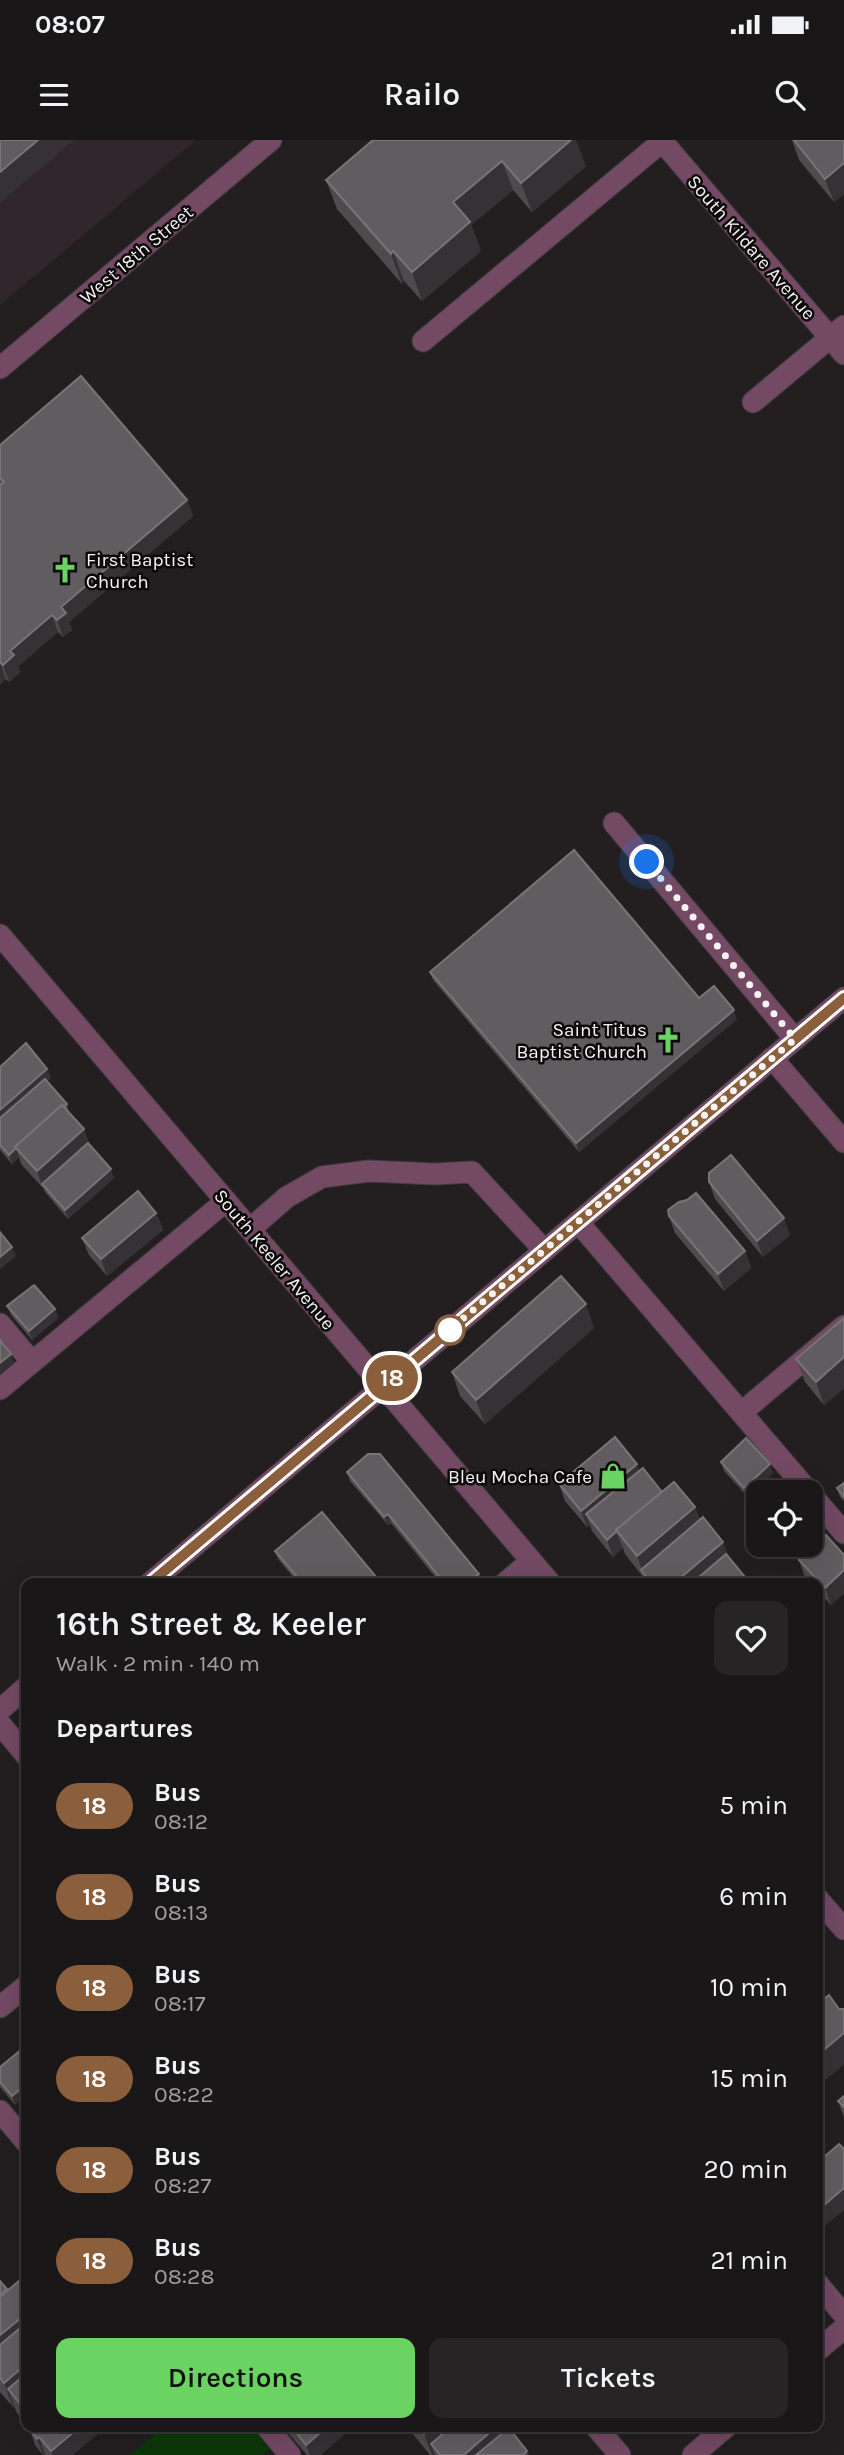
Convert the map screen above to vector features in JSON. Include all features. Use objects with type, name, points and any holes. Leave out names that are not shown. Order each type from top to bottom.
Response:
[{"type":"street","name":"West 18th Street","points":[[0,368],[248,147],[271,140]]},
{"type":"street","name":"South Kildare Avenue","points":[[662,141],[839,339]]},
{"type":"street","points":[[423,341],[662,141]]},
{"type":"street","points":[[753,402],[839,339]]},
{"type":"street","points":[[614,823],[795,1039]]},
{"type":"street","name":"South Keeler Avenue","points":[[0,934],[546,1578]]},
{"type":"street","points":[[156,1578],[844,998]]},
{"type":"street","points":[[772,1058],[844,1142]]},
{"type":"street","points":[[250,1229],[287,1197],[322,1177],[369,1171],[435,1174],[472,1172],[544,1250]]},
{"type":"street","points":[[0,1390],[226,1201]]},
{"type":"street","points":[[578,1222],[799,1480]]},
{"type":"street","points":[[0,1324],[33,1362]]},
{"type":"street","points":[[742,1412],[844,1326]]},
{"type":"street","points":[[823,1508],[844,1533]]},
{"type":"street","points":[[511,1578],[531,1561]]},
{"type":"street","points":[[0,1710],[21,1691]]},
{"type":"street","points":[[0,1724],[21,1749]]},
{"type":"street","points":[[823,1905],[844,1929]]},
{"type":"street","points":[[0,2007],[21,1990]]},
{"type":"street","points":[[0,2111],[21,2136]]},
{"type":"street","points":[[823,2290],[844,2315]]},
{"type":"street","points":[[823,2346],[844,2328]]},
{"type":"street","points":[[271,2432],[290,2455]]},
{"type":"street","points":[[600,2432],[620,2455]]},
{"type":"street","points":[[693,2455],[720,2432]]},
{"type":"shaded area","points":[[0,140],[196,140],[0,305]]},
{"type":"green space","points":[[157,2432],[257,2432],[271,2448],[262,2455],[130,2455]]},
{"type":"building","points":[[0,140],[38,140],[0,172]]},
{"type":"building","points":[[373,140],[571,140],[521,183],[502,161],[453,202],[470,222],[412,272],[393,251],[391,254],[326,180]]},
{"type":"building","points":[[794,140],[844,140],[844,163],[825,179]]},
{"type":"building","name":"First Baptist Church","points":[[81,376],[187,500],[61,607],[66,613],[57,620],[52,615],[10,651],[14,655],[3,665],[0,662],[0,485],[4,482],[0,478],[0,445]]},
{"type":"building","points":[[574,850],[699,998],[714,986],[734,1010],[576,1143],[430,972]]},
{"type":"building","points":[[26,1043],[47,1069],[0,1110],[0,1067]]},
{"type":"building","points":[[45,1079],[67,1104],[64,1107],[62,1105],[9,1155],[0,1145],[0,1118]]},
{"type":"building","points":[[62,1105],[84,1129],[37,1171],[15,1147]]},
{"type":"building","points":[[88,1143],[111,1169],[65,1210],[42,1184]]},
{"type":"building","points":[[731,1155],[784,1218],[757,1241],[709,1182],[709,1173]]},
{"type":"building","points":[[138,1191],[156,1213],[101,1259],[82,1238]]},
{"type":"building","points":[[696,1193],[745,1251],[718,1274],[669,1216],[668,1210]]},
{"type":"building","points":[[0,1232],[12,1247],[0,1257]]},
{"type":"building","points":[[561,1276],[586,1304],[476,1400],[452,1372]]},
{"type":"building","points":[[34,1285],[55,1309],[29,1331],[7,1306]]},
{"type":"building","points":[[844,1318],[844,1357],[816,1382],[796,1359]]},
{"type":"building","points":[[0,1340],[11,1354],[0,1363]]},
{"type":"building","points":[[615,1437],[637,1464],[581,1511],[559,1484]]},
{"type":"building","points":[[746,1438],[770,1464],[753,1480],[746,1480],[744,1488],[721,1462]]},
{"type":"building","points":[[368,1454],[380,1454],[479,1574],[474,1578],[440,1578],[388,1514],[384,1517],[347,1472]]},
{"type":"building","points":[[643,1468],[662,1492],[607,1540],[586,1514]]},
{"type":"building","points":[[674,1482],[695,1507],[637,1556],[616,1530]]},
{"type":"building","points":[[844,1483],[844,1497],[837,1488]]},
{"type":"building","points":[[322,1512],[377,1578],[298,1578],[275,1551]]},
{"type":"building","points":[[703,1517],[723,1542],[680,1578],[647,1578],[641,1570]]},
{"type":"building","points":[[826,1535],[844,1555],[844,1570],[825,1588],[823,1578],[816,1578],[799,1560],[802,1557],[823,1557],[823,1538]]},
{"type":"building","points":[[726,1554],[746,1578],[698,1578]]},
{"type":"building","points":[[829,1995],[839,2009],[844,2009],[844,2033],[823,2051],[823,2000]]},
{"type":"building","points":[[21,2050],[21,2088],[12,2096],[0,2082],[0,2067]]},
{"type":"building","points":[[844,2096],[844,2107],[838,2101]]},
{"type":"building","points":[[839,2144],[844,2149],[844,2188],[823,2206],[823,2158]]},
{"type":"building","points":[[21,2279],[21,2318],[0,2335],[0,2297]]},
{"type":"building","points":[[0,2281],[7,2289],[0,2295]]},
{"type":"building","points":[[21,2327],[21,2368],[4,2383],[0,2378],[0,2345]]},
{"type":"building","points":[[21,2378],[21,2405],[8,2389]]},
{"type":"building","points":[[32,2432],[74,2432],[51,2451],[39,2437],[37,2439]]},
{"type":"building","points":[[296,2432],[321,2432],[306,2445]]},
{"type":"building","points":[[445,2432],[490,2432],[464,2455],[440,2455],[431,2444]]},
{"type":"building","points":[[504,2432],[512,2432],[527,2451],[523,2455],[476,2455]]},
{"type":"bus line","name":"18","points":[[156,1578],[844,998]]},
{"type":"place","name":"First Baptist Church","points":[[65,570]]},
{"type":"place","name":"Saint Titus Baptist Church","points":[[668,1040]]},
{"type":"place","name":"Bleu Mocha Cafe","points":[[613,1476]]},
{"type":"route","points":[[450,1330],[447,1332],[795,1039],[647,862]]}]
